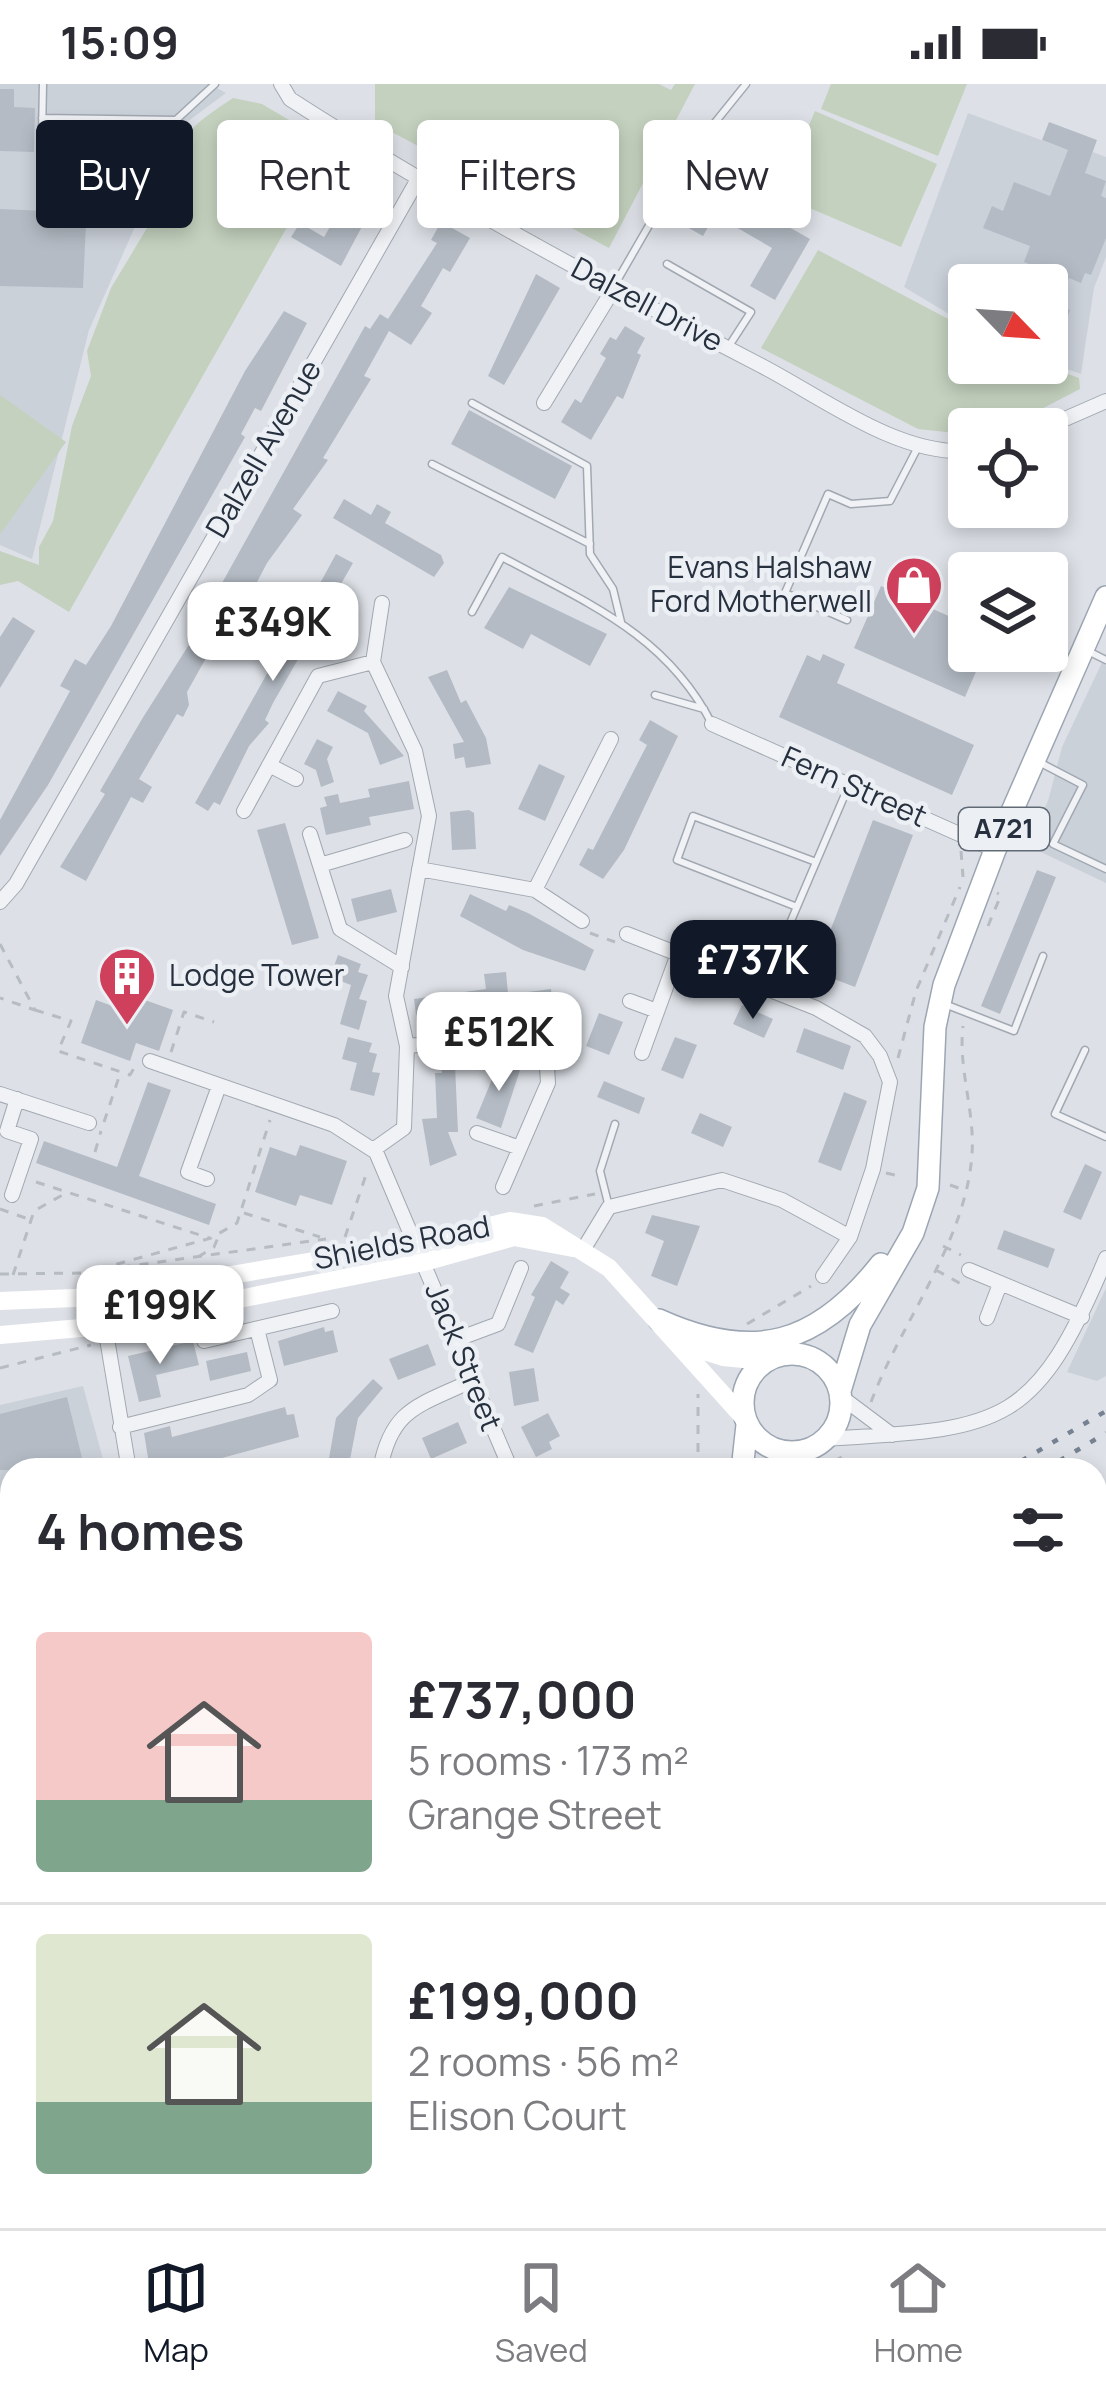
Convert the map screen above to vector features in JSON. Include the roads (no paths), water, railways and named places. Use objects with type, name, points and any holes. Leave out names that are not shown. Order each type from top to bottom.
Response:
[{"type":"main road","name":"A721","points":[[840,1394],[872,1300],[921,1211],[933,1151],[932,1071],[940,1003],[995,850],[1106,597]]},
{"type":"main road","points":[[659,1321],[729,1345],[775,1341],[811,1329],[849,1304],[921,1211]]},
{"type":"main road","name":"Shields Road","points":[[6,1302],[100,1297],[514,1237],[583,1250],[609,1268],[746,1421]]},
{"type":"main road","name":"Shields Road","points":[[0,1334],[105,1334],[420,1253]]},
{"type":"main road","name":"A721","points":[[802,1354],[872,1300]]},
{"type":"main road","points":[[0,1334],[6,1302]]},
{"type":"main road","points":[[679,1343],[723,1357],[765,1361],[802,1354],[826,1367],[840,1394],[835,1427],[800,1458]]},
{"type":"main road","points":[[743,1458],[745,1386],[765,1361]]},
{"type":"main road","points":[[746,1421],[772,1448],[816,1444]]},
{"type":"street","name":"Dalzell Drive","points":[[281,84],[290,99],[417,181]]},
{"type":"street","name":"Dalzell Avenue","points":[[0,902],[28,864],[417,181]]},
{"type":"street","name":"Dalzell Drive","points":[[504,228],[726,350],[918,448],[948,450]]},
{"type":"street","points":[[544,403],[614,287]]},
{"type":"street","points":[[1068,418],[1106,401]]},
{"type":"street","points":[[150,1061],[334,1125],[375,1151],[404,1128],[407,1046],[396,996],[429,816],[415,751],[373,662],[382,603]]},
{"type":"street","points":[[244,812],[318,676],[373,662]]},
{"type":"street","name":"Fern Street","points":[[708,717],[995,850]]},
{"type":"street","points":[[535,890],[610,739]]},
{"type":"street","points":[[269,765],[296,779]]},
{"type":"street","points":[[310,835],[340,929],[402,967]]},
{"type":"street","points":[[320,865],[405,840]]},
{"type":"street","points":[[419,869],[535,890],[582,921]]},
{"type":"street","points":[[627,934],[815,1008],[865,1036],[880,1056],[890,1082],[873,1169],[850,1237],[823,1276]]},
{"type":"street","points":[[642,1053],[678,954]]},
{"type":"street","points":[[630,1001],[657,1011]]},
{"type":"street","points":[[407,1046],[545,1034],[548,1083],[503,1187]]},
{"type":"street","points":[[207,1178],[188,1172],[219,1086]]},
{"type":"street","points":[[0,1094],[89,1124]]},
{"type":"street","points":[[11,1195],[31,1138],[3,1130],[17,1099]]},
{"type":"street","points":[[477,1133],[520,1148]]},
{"type":"street","name":"Jack Street","points":[[375,1151],[469,1382],[505,1458]]},
{"type":"street","points":[[583,1250],[609,1208],[722,1180],[782,1200],[850,1237]]},
{"type":"street","points":[[816,1444],[945,1433],[986,1420],[1024,1397],[1058,1361],[1106,1258]]},
{"type":"street","points":[[455,1340],[498,1324],[521,1268]]},
{"type":"street","points":[[968,1270],[1082,1317]]},
{"type":"street","points":[[987,1318],[1000,1284]]},
{"type":"street","points":[[100,1297],[126,1458]]},
{"type":"street","points":[[204,1341],[332,1311]]},
{"type":"street","points":[[120,1427],[248,1395],[270,1380],[257,1329]]},
{"type":"street","points":[[382,1458],[400,1415],[469,1382]]},
{"type":"street","points":[[840,1394],[892,1435]]},
{"type":"lane","points":[[43,84],[42,118],[176,120],[215,84]]},
{"type":"lane","points":[[614,287],[692,151],[746,84]]},
{"type":"lane","points":[[668,264],[751,312],[726,350]]},
{"type":"lane","points":[[472,404],[587,466],[590,554],[614,589],[621,622]]},
{"type":"lane","points":[[847,620],[784,592],[828,494],[851,504],[890,502],[918,448]]},
{"type":"lane","points":[[432,464],[590,544]]},
{"type":"lane","points":[[472,612],[502,557],[644,635],[708,717]]},
{"type":"lane","points":[[1082,648],[1106,660]]},
{"type":"lane","points":[[655,695],[708,717]]},
{"type":"lane","points":[[1034,759],[1083,785],[1053,844],[1106,869]]},
{"type":"lane","points":[[773,963],[849,785]]},
{"type":"lane","points":[[797,908],[677,860],[693,816],[816,862]]},
{"type":"lane","points":[[940,1003],[1014,1031],[1043,956]]},
{"type":"lane","points":[[1085,1050],[1055,1114],[1106,1137]]},
{"type":"lane","points":[[609,1208],[601,1171],[615,1124]]},
{"type":"railway","points":[[1026,1458],[1106,1411]]},
{"type":"railway","points":[[1064,1458],[1106,1433]]},
{"type":"place","name":"Evans Halshaw Ford Motherwell","points":[[914,636]]},
{"type":"place","name":"Lodge Tower","points":[[127,1027]]}]
